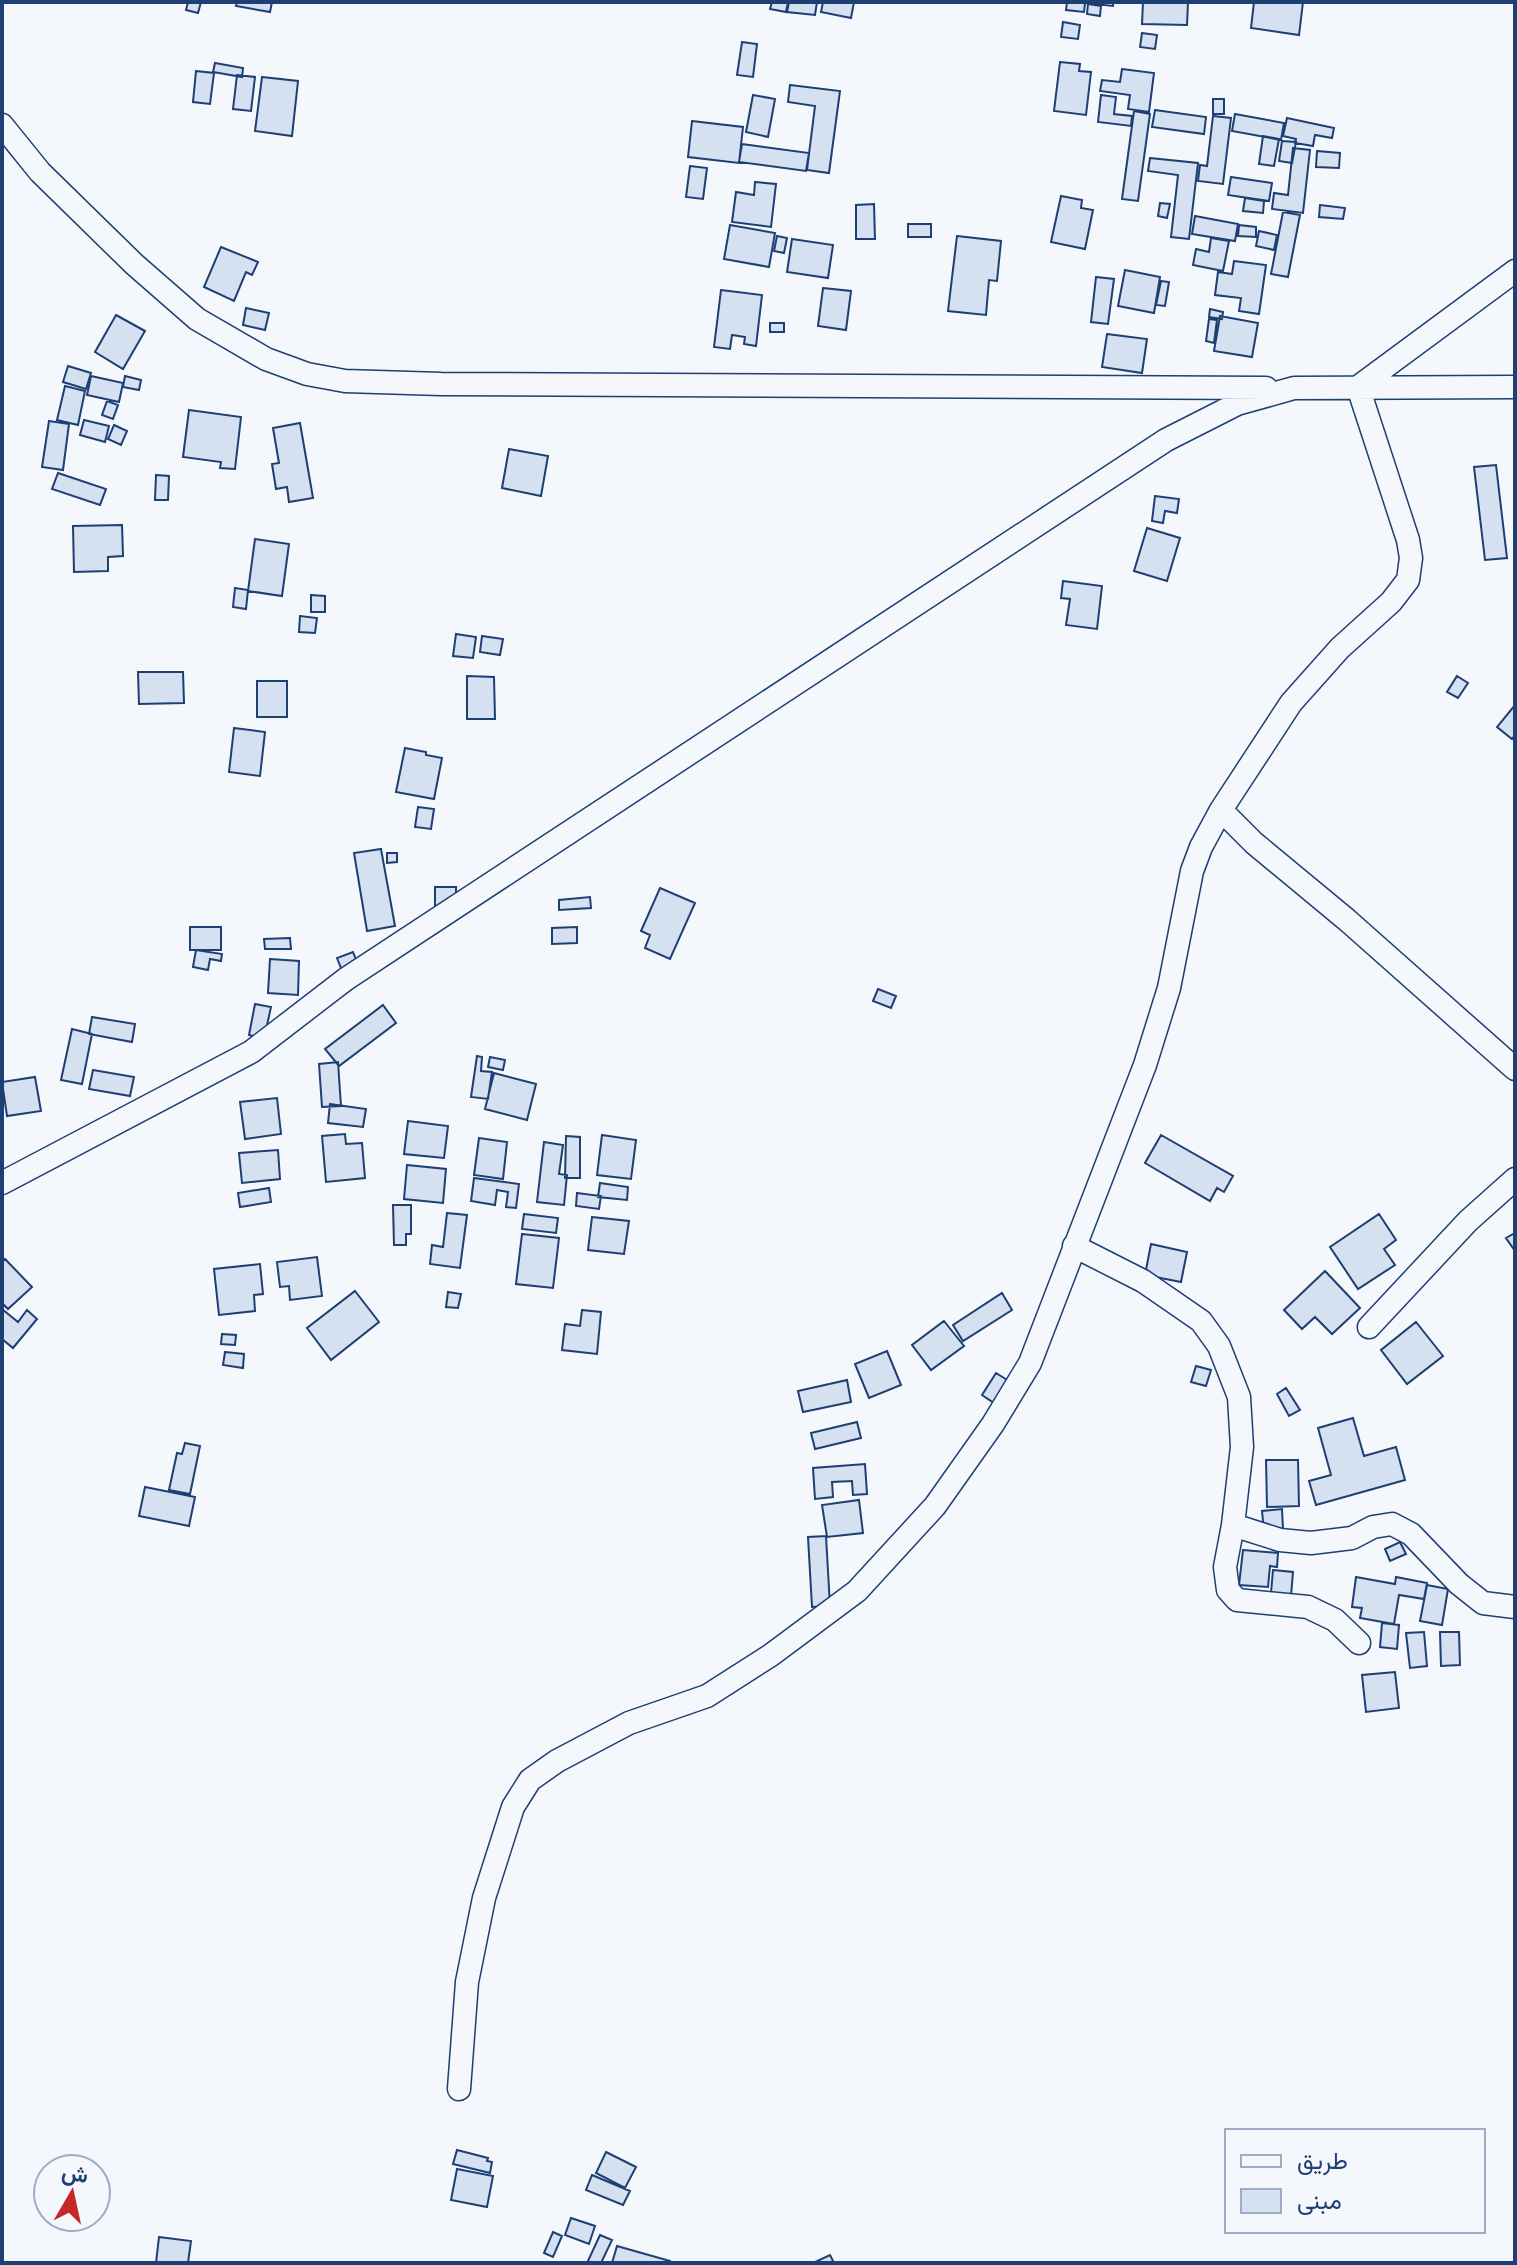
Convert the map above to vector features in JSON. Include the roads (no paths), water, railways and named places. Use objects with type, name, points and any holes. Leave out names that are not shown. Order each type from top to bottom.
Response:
[{"type":"street","points":[[2,125],[40,172],[134,264],[197,319],[266,359],[307,374],[345,381],[441,384],[1515,387]]},
{"type":"street","points":[[1358,387],[1515,271]]},
{"type":"street","points":[[459,2089],[467,1982],[484,1898],[513,1807],[530,1780],[557,1761],[629,1723],[707,1696],[771,1655],[857,1591],[935,1506],[993,1424],[1030,1363],[1145,1065],[1169,988],[1192,871],[1201,847],[1221,810],[1291,703],[1340,648],[1391,602],[1408,580],[1411,558],[1408,540],[1358,387]]},
{"type":"street","points":[[2,1183],[251,1052],[360,970],[1166,440],[1237,404],[1294,388]]},
{"type":"street","points":[[1221,810],[1254,843],[1358,929],[1515,1069]]},
{"type":"street","points":[[1369,1327],[1468,1221],[1515,1179]]},
{"type":"street","points":[[1074,1246],[1154,1289],[1201,1321],[1219,1346],[1239,1397],[1242,1447],[1225,1567],[1228,1590],[1237,1600],[1308,1607],[1335,1620],[1359,1643]]},
{"type":"street","points":[[1233,1525],[1280,1540],[1311,1543],[1352,1538],[1373,1527],[1392,1524],[1411,1534],[1459,1584],[1483,1603],[1515,1607]]}]
